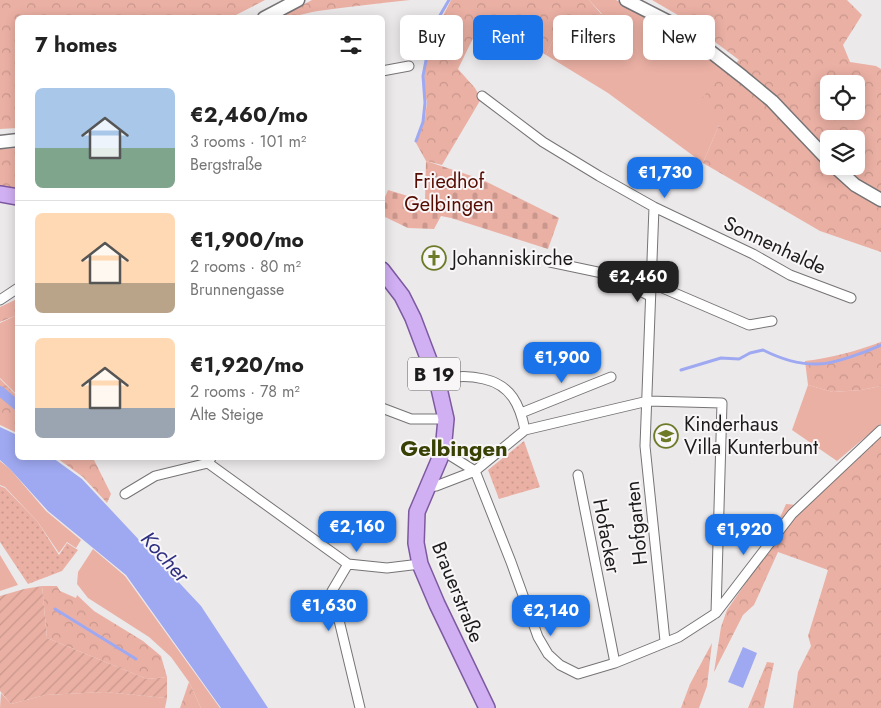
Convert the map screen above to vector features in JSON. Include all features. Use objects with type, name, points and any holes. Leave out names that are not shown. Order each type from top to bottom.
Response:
[{"type":"main road","points":[[270,15],[298,0]]},
{"type":"main road","points":[[626,0],[671,23],[736,71],[772,101],[820,152]]},
{"type":"main road","points":[[0,142],[15,140]]},
{"type":"main road","points":[[844,175],[855,185],[881,200]]},
{"type":"main road","points":[[0,194],[15,196]]},
{"type":"main road","name":"B 19","points":[[385,274],[402,296],[420,336],[438,384],[446,419],[443,451],[427,487]]},
{"type":"main road","name":"Brauerstraße","points":[[427,487],[416,519],[416,543],[420,564],[487,708]]},
{"type":"street","points":[[385,70],[409,66]]},
{"type":"street","name":"Sonnenhalde","points":[[482,96],[543,142],[654,207],[752,254],[790,275],[851,298]]},
{"type":"street","name":"Hofgarten","points":[[654,207],[645,446],[665,641]]},
{"type":"street","points":[[550,262],[607,274],[650,296]]},
{"type":"street","points":[[651,283],[750,325],[772,321]]},
{"type":"street","points":[[0,300],[15,290]]},
{"type":"street","points":[[438,384],[456,377],[474,377],[499,384],[510,393],[522,413],[525,430]]},
{"type":"street","points":[[522,413],[611,377]]},
{"type":"street","points":[[427,487],[436,486],[475,471],[525,430],[648,401],[722,403],[716,612]]},
{"type":"street","points":[[385,409],[411,419],[446,419]]},
{"type":"street","points":[[443,451],[475,471],[512,562],[538,637],[548,654],[560,665],[578,674],[615,663],[679,636],[716,612],[792,514],[881,430]]},
{"type":"street","points":[[125,494],[155,476],[210,460],[348,564],[387,568],[404,568],[420,564]]},
{"type":"street","name":"Hofacker","points":[[578,475],[615,663]]},
{"type":"street","points":[[348,564],[332,592],[360,708]]},
{"type":"green space","points":[[0,0],[265,0],[236,15],[15,15],[15,128],[0,129]]},
{"type":"green space","points":[[312,0],[410,0],[299,15],[284,15]]},
{"type":"green space","points":[[451,0],[589,0],[602,15],[553,15],[553,39],[546,55],[543,53],[543,15],[473,15],[473,38],[463,59],[463,15],[444,15]]},
{"type":"green space","points":[[589,0],[616,0],[644,15],[643,60],[713,60],[728,71],[719,125],[703,163],[608,93],[554,60],[633,60],[633,15],[579,15],[602,14]]},
{"type":"green space","points":[[652,0],[847,0],[862,15],[843,45],[850,62],[876,66],[881,69],[881,252],[820,231],[703,163],[719,125],[699,101],[739,60],[715,42],[715,15],[678,15]]},
{"type":"green space","points":[[553,39],[553,59],[546,55]]},
{"type":"green space","points":[[427,60],[462,60],[458,69],[475,88],[481,99],[442,165],[426,161],[416,143],[425,118],[427,102],[423,89]]},
{"type":"green space","points":[[15,148],[15,189],[0,186],[0,149]]},
{"type":"green space","name":"Friedhof Gelbingen","points":[[426,161],[481,179],[559,218],[548,249],[441,216],[434,229],[408,228],[385,217],[385,197],[388,190],[425,201]]},
{"type":"green space","points":[[15,300],[15,316],[0,322],[0,307]]},
{"type":"green space","points":[[15,316],[15,393],[0,378],[0,323]]},
{"type":"green space","points":[[881,342],[881,386],[833,392],[808,385],[805,361],[844,354]]},
{"type":"green space","points":[[0,379],[15,394],[15,432],[0,425]]},
{"type":"green space","points":[[808,385],[833,392],[881,386],[881,424],[837,461],[792,430]]},
{"type":"green space","points":[[881,431],[881,708],[793,708],[798,672],[811,646],[808,636],[828,570],[778,552],[754,605],[743,615],[714,672],[721,627],[727,610],[770,548],[754,543],[759,526],[775,529],[786,504],[797,505]]},
{"type":"green space","points":[[524,441],[540,487],[499,499],[488,470]]},
{"type":"green space","points":[[60,460],[94,460],[111,494],[107,503],[83,477]]},
{"type":"green space","points":[[0,461],[10,469],[46,511],[81,540],[76,548],[67,542],[59,553],[37,521],[5,487],[0,485]]},
{"type":"green space","points":[[0,486],[5,488],[37,521],[59,555],[67,543],[78,550],[62,571],[28,584],[0,542]]},
{"type":"green space","points":[[93,549],[125,576],[220,708],[201,708],[189,682],[171,657],[149,637],[88,598],[77,584],[78,572]]},
{"type":"green space","points":[[0,555],[18,585],[0,591]]},
{"type":"green space","points":[[42,586],[57,586],[60,591],[76,598],[77,595],[94,611],[143,641],[161,656],[167,677],[147,679],[47,638]]},
{"type":"green space","points":[[42,586],[47,638],[147,679],[167,677],[167,698],[104,692],[45,695],[11,704],[0,691],[0,596]]},
{"type":"green space","points":[[712,643],[707,686],[699,708],[681,708],[690,684]]},
{"type":"green space","points":[[767,662],[774,663],[764,708],[748,708]]},
{"type":"green space","points":[[189,682],[201,708],[180,708]]},
{"type":"green space","points":[[104,692],[167,698],[165,708],[0,708],[1,693],[11,704],[45,695]]},
{"type":"water","points":[[0,427],[15,434],[15,460],[56,460],[82,479],[201,606],[268,708],[221,708],[126,575],[48,511],[0,460]]},
{"type":"water","points":[[743,647],[757,653],[743,688],[728,682]]},
{"type":"waterway","points":[[416,141],[423,122],[425,103],[423,76],[432,29],[449,0]]},
{"type":"waterway","points":[[681,370],[721,358],[739,359],[750,353],[763,350],[796,362],[825,363],[850,357],[881,345]]},
{"type":"waterway","points":[[0,391],[15,404]]},
{"type":"waterway","points":[[55,609],[136,659]]},
{"type":"place","name":"Johanniskirche","points":[[434,258]]},
{"type":"place","name":"Kinderhaus Villa Kunterbunt","points":[[666,436]]},
{"type":"district","name":"Gelbingen","points":[[454,448]]},
{"type":"water label","name":"Kocher","points":[[165,557]]}]
